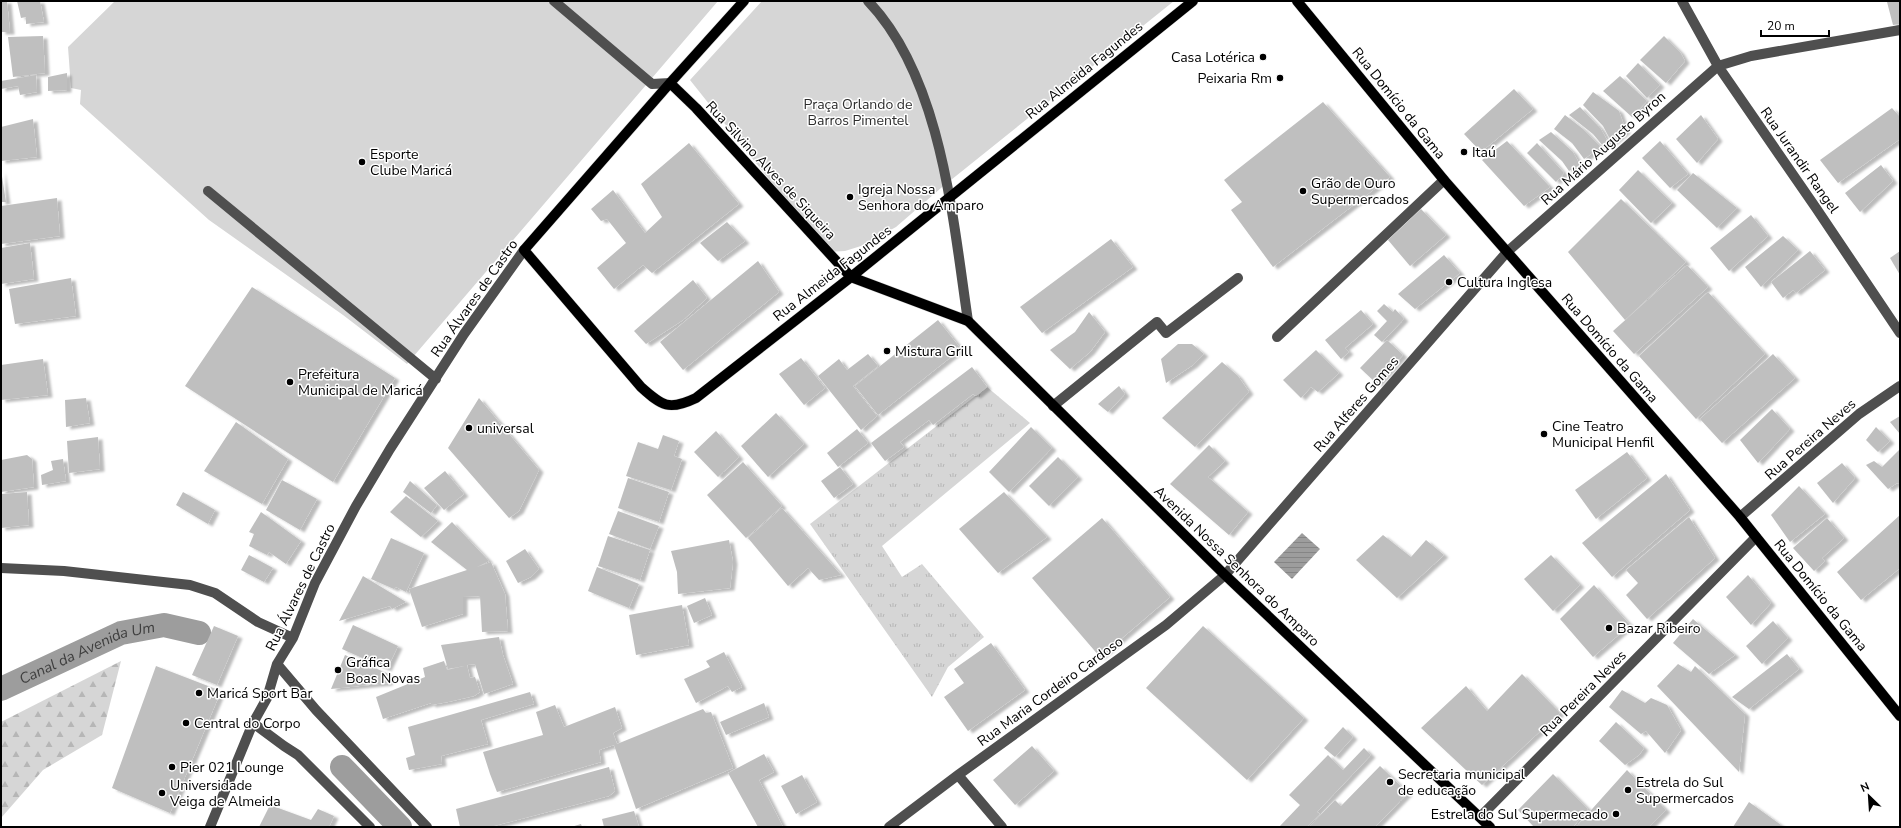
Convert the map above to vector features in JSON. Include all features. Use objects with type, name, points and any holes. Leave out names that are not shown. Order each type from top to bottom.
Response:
[{"type":"main road","name":"Rua Álvares de Castro","points":[[524,250],[744,1]]},
{"type":"main road","name":"Rua Almeida Fagundes","points":[[524,250],[641,387],[655,400],[671,406],[682,405],[696,398],[851,277],[949,196],[1193,1]]},
{"type":"main road","name":"Rua Domício da Gama","points":[[1297,1],[1444,180],[1740,517],[1900,716]]},
{"type":"main road","name":"Rua Silvino Alves de Siqueira","points":[[670,83],[696,108],[851,277]]},
{"type":"main road","name":"Avenida Nossa Senhora do Amparo","points":[[851,277],[968,321],[1225,575],[1490,827]]},
{"type":"street","points":[[554,1],[652,84],[670,83]]},
{"type":"street","points":[[868,1],[888,26],[908,60],[927,106],[949,196],[968,321]]},
{"type":"street","name":"Rua Jurandir Rangel","points":[[1682,1],[1718,66],[1900,333]]},
{"type":"street","points":[[1718,66],[1751,56],[1900,30]]},
{"type":"street","name":"Rua Mário Augusto Byron","points":[[1507,252],[1718,66]]},
{"type":"street","points":[[1277,337],[1444,180]]},
{"type":"street","points":[[208,191],[436,379]]},
{"type":"street","name":"Rua Álvares de Castro","points":[[210,827],[253,723],[267,698],[277,664],[293,638],[315,583],[356,506],[390,449],[493,291],[524,250]]},
{"type":"street","name":"Rua Alferes Gomes","points":[[1225,575],[1507,252]]},
{"type":"street","points":[[1053,406],[1157,322],[1166,333],[1238,278]]},
{"type":"street","name":"Rua Pereira Neves","points":[[1740,517],[1859,414],[1900,386]]},
{"type":"street","name":"Rua Pereira Neves","points":[[1480,817],[1756,537]]},
{"type":"street","points":[[1,568],[64,571],[190,585],[215,594],[258,622],[293,638]]},
{"type":"street","name":"Rua Maria Cordeiro Cardoso","points":[[889,827],[958,775],[1166,625],[1225,575]]},
{"type":"street","points":[[277,664],[316,710],[427,827]]},
{"type":"street","points":[[253,723],[298,755],[370,827]]},
{"type":"street","points":[[958,775],[1002,827]]},
{"type":"green space","name":"Esporte Clube Maricá","points":[[115,1],[718,1],[407,364],[343,315],[209,220],[80,104],[81,90],[71,88],[68,47]]},
{"type":"green space","name":"Praça Orlando de Barros Pimentel","points":[[762,1],[1174,1],[941,188],[896,227],[861,246],[845,251],[827,252],[690,80]]},
{"type":"green space","points":[[987,387],[1030,423],[882,546],[902,577],[922,564],[984,637],[948,667],[932,697],[810,524]]},
{"type":"green space","points":[[121,661],[102,735],[43,770],[1,818],[1,722]]},
{"type":"shaded area","points":[[1302,533],[1320,549],[1292,579],[1274,562]]},
{"type":"building","points":[[1,1],[7,1],[10,32],[1,32]]},
{"type":"building","points":[[17,1],[40,1],[44,22],[26,24],[26,17],[21,18]]},
{"type":"building","points":[[1900,1],[1900,24],[1893,25],[1887,2]]},
{"type":"building","points":[[43,36],[45,73],[13,77],[8,37]]},
{"type":"building","points":[[1664,36],[1680,52],[1685,61],[1666,83],[1640,60]]},
{"type":"building","points":[[1638,63],[1660,85],[1647,98],[1626,76]]},
{"type":"building","points":[[67,73],[67,90],[48,91],[48,77]]},
{"type":"building","points":[[36,75],[37,92],[20,95],[18,86],[1,89],[1,81]]},
{"type":"building","points":[[1620,76],[1647,101],[1632,117],[1603,91]]},
{"type":"building","points":[[1514,89],[1533,109],[1481,152],[1464,134]]},
{"type":"building","points":[[1593,92],[1619,111],[1626,131],[1612,143],[1603,126],[1583,105]]},
{"type":"building","name":"Grão de Ouro Supermercados","points":[[1323,102],[1390,177],[1273,267],[1231,210],[1242,202],[1224,180]]},
{"type":"building","points":[[1580,107],[1601,129],[1608,142],[1603,146],[1593,134],[1569,115]]},
{"type":"building","points":[[1892,108],[1900,117],[1900,139],[1838,183],[1820,160]]},
{"type":"building","points":[[1565,115],[1583,129],[1601,147],[1584,159],[1572,143],[1554,129]]},
{"type":"building","points":[[1701,115],[1718,139],[1697,163],[1676,139]]},
{"type":"building","points":[[33,119],[37,157],[1,161],[1,127]]},
{"type":"building","points":[[1551,132],[1573,152],[1580,165],[1569,171],[1562,161],[1539,140]]},
{"type":"building","points":[[1507,141],[1550,187],[1524,206],[1482,160]]},
{"type":"building","points":[[1660,141],[1688,174],[1670,188],[1642,158]]},
{"type":"building","points":[[689,143],[739,204],[652,273],[643,265],[614,289],[597,268],[626,243],[607,219],[601,221],[591,209],[613,190],[645,233],[662,217],[641,184]]},
{"type":"building","points":[[1537,143],[1564,173],[1556,182],[1527,153]]},
{"type":"building","points":[[1881,165],[1893,181],[1860,212],[1845,193]]},
{"type":"building","points":[[1,170],[6,202],[1,202]]},
{"type":"building","points":[[1638,170],[1672,203],[1651,223],[1619,190]]},
{"type":"building","points":[[1693,173],[1737,208],[1717,228],[1677,190]]},
{"type":"building","points":[[57,198],[60,236],[1,244],[1,206]]},
{"type":"building","points":[[1621,199],[1686,262],[1625,320],[1568,252]]},
{"type":"building","points":[[1421,209],[1446,235],[1410,266],[1388,240]]},
{"type":"building","points":[[1751,215],[1768,236],[1729,271],[1710,248]]},
{"type":"building","points":[[727,222],[745,241],[718,261],[700,243]]},
{"type":"building","points":[[1783,236],[1798,250],[1761,287],[1745,267]]},
{"type":"building","points":[[1111,239],[1133,267],[1042,333],[1020,307]]},
{"type":"building","points":[[30,243],[34,279],[1,284],[1,248]]},
{"type":"building","points":[[1810,251],[1825,270],[1796,293],[1793,290],[1783,298],[1771,282]]},
{"type":"building","points":[[1900,251],[1900,275],[1890,258]]},
{"type":"building","points":[[1444,255],[1460,273],[1415,309],[1398,294]]},
{"type":"building","points":[[758,261],[779,292],[683,370],[660,342]]},
{"type":"building","points":[[1687,265],[1708,287],[1634,354],[1613,331]]},
{"type":"building","points":[[71,278],[76,316],[15,324],[9,289]]},
{"type":"building","points":[[693,280],[707,298],[683,320],[646,344],[634,331]]},
{"type":"building","name":"Prefeitura Municipal de Maricá","points":[[252,287],[395,378],[333,482],[185,386]]},
{"type":"building","points":[[1708,292],[1765,354],[1696,419],[1639,356]]},
{"type":"building","points":[[1384,304],[1393,312],[1395,309],[1404,319],[1382,342],[1374,335],[1387,321],[1377,311]]},
{"type":"building","points":[[1361,310],[1373,324],[1345,348],[1349,352],[1341,359],[1325,340]]},
{"type":"building","points":[[1089,312],[1105,332],[1090,352],[1070,369],[1050,350],[1075,332]]},
{"type":"building","points":[[938,320],[961,349],[878,415],[855,386]]},
{"type":"building","points":[[1387,340],[1403,355],[1377,384],[1360,368]]},
{"type":"building","points":[[1178,344],[1192,344],[1204,354],[1193,365],[1166,383],[1161,359]]},
{"type":"building","points":[[1316,350],[1339,373],[1318,392],[1311,387],[1301,398],[1283,380]]},
{"type":"building","points":[[868,354],[878,366],[853,386],[877,416],[861,430],[818,376],[839,359],[847,370]]},
{"type":"building","points":[[1773,354],[1795,378],[1722,443],[1700,419]]},
{"type":"building","points":[[801,358],[825,388],[804,405],[779,374]]},
{"type":"building","points":[[43,359],[48,395],[1,400],[1,365]]},
{"type":"building","points":[[1222,362],[1238,376],[1249,392],[1195,447],[1162,418]]},
{"type":"building","points":[[972,367],[987,387],[976,396],[973,394],[933,425],[929,420],[900,442],[904,447],[885,461],[871,443]]},
{"type":"building","points":[[1119,386],[1125,394],[1108,412],[1098,404]]},
{"type":"building","points":[[86,398],[90,423],[66,427],[65,400]]},
{"type":"building","points":[[479,398],[539,470],[519,511],[509,518],[448,448]]},
{"type":"building","points":[[1772,409],[1790,429],[1758,463],[1740,440]]},
{"type":"building","points":[[776,413],[804,444],[768,477],[741,446]]},
{"type":"building","points":[[1900,416],[1900,434],[1890,422]]},
{"type":"building","points":[[236,422],[288,459],[262,504],[204,471]]},
{"type":"building","points":[[1031,427],[1052,448],[1009,492],[989,472]]},
{"type":"building","points":[[1876,427],[1890,441],[1878,452],[1866,440]]},
{"type":"building","points":[[857,429],[868,443],[838,467],[827,453]]},
{"type":"building","points":[[716,431],[739,457],[718,477],[694,452]]},
{"type":"building","points":[[663,435],[679,441],[674,456],[682,459],[671,490],[626,476],[638,442],[658,449]]},
{"type":"building","points":[[98,437],[100,469],[69,473],[67,441]]},
{"type":"building","points":[[1209,445],[1225,461],[1208,477],[1248,512],[1229,535],[1170,484]]},
{"type":"building","points":[[1900,449],[1900,484],[1897,483],[1888,489],[1866,465],[1874,461],[1882,467]]},
{"type":"building","points":[[1627,452],[1647,478],[1596,519],[1575,490]]},
{"type":"building","points":[[27,455],[32,459],[34,487],[1,492],[1,460]]},
{"type":"building","points":[[1058,457],[1078,477],[1049,506],[1029,486]]},
{"type":"building","points":[[63,459],[66,481],[42,485],[41,475],[53,470],[51,461]]},
{"type":"building","points":[[743,462],[782,506],[746,538],[707,495]]},
{"type":"building","points":[[1842,463],[1855,478],[1833,503],[1817,483]]},
{"type":"building","points":[[840,467],[853,484],[834,498],[821,481]]},
{"type":"building","points":[[445,471],[464,494],[444,510],[424,488]]},
{"type":"building","points":[[1666,474],[1690,510],[1612,577],[1582,543]]},
{"type":"building","points":[[628,478],[669,492],[659,522],[618,508]]},
{"type":"building","points":[[282,480],[317,499],[300,530],[266,510]]},
{"type":"building","points":[[410,481],[437,505],[431,513],[403,492]]},
{"type":"building","points":[[1799,486],[1825,514],[1790,542],[1771,515]]},
{"type":"building","points":[[27,492],[29,525],[1,528],[1,494]]},
{"type":"building","points":[[183,492],[215,510],[208,524],[176,505]]},
{"type":"building","points":[[1004,492],[1047,537],[998,573],[959,529]]},
{"type":"building","points":[[406,496],[438,521],[421,537],[390,512]]},
{"type":"building","points":[[782,508],[841,575],[819,580],[808,568],[788,586],[748,538]]},
{"type":"building","points":[[618,511],[659,526],[650,549],[609,534]]},
{"type":"building","points":[[261,512],[301,541],[286,564],[269,552],[267,555],[249,546],[254,534],[249,532]]},
{"type":"building","points":[[1900,515],[1900,568],[1861,600],[1837,572]]},
{"type":"building","points":[[1689,517],[1715,558],[1647,619],[1626,595],[1638,583],[1626,570]]},
{"type":"building","points":[[1102,518],[1170,597],[1100,657],[1032,578]]},
{"type":"building","points":[[1827,518],[1844,538],[1822,558],[1825,561],[1814,571],[1793,548]]},
{"type":"building","points":[[452,522],[489,561],[477,567],[491,562],[505,594],[508,631],[482,632],[480,596],[463,597],[463,614],[422,627],[409,589],[467,570],[431,542]]},
{"type":"building","points":[[1383,535],[1411,557],[1426,540],[1444,555],[1397,598],[1356,560]]},
{"type":"building","points":[[608,536],[650,550],[640,580],[598,566]]},
{"type":"building","points":[[391,538],[424,553],[406,592],[396,587],[394,589],[371,579]]},
{"type":"building","points":[[729,540],[733,562],[730,588],[678,594],[677,572],[671,551]]},
{"type":"building","points":[[525,549],[539,569],[531,577],[518,583],[506,561]]},
{"type":"building","points":[[249,555],[273,568],[264,582],[241,570]]},
{"type":"building","points":[[1551,555],[1580,585],[1553,611],[1524,579]]},
{"type":"building","points":[[597,567],[639,584],[629,608],[588,591]]},
{"type":"building","points":[[1748,575],[1771,603],[1751,625],[1726,597]]},
{"type":"building","points":[[363,576],[406,602],[392,609],[390,606],[339,621]]},
{"type":"building","points":[[1594,585],[1630,625],[1593,657],[1560,619]]},
{"type":"building","points":[[705,598],[712,615],[694,623],[687,606]]},
{"type":"building","points":[[682,605],[689,645],[636,655],[629,615]]},
{"type":"building","points":[[1693,619],[1735,655],[1709,674],[1673,643]]},
{"type":"building","points":[[1773,621],[1788,638],[1762,664],[1746,646]]},
{"type":"building","points":[[353,625],[398,646],[387,669],[342,649]]},
{"type":"building","points":[[214,626],[238,636],[217,685],[192,675]]},
{"type":"building","points":[[1203,626],[1304,718],[1247,780],[1146,688]]},
{"type":"building","points":[[499,637],[503,655],[513,684],[484,694],[475,664],[467,665],[470,678],[475,677],[480,692],[474,696],[431,705],[431,703],[383,719],[376,697],[425,677],[423,668],[444,661],[447,670],[464,666],[448,669],[441,645]]},
{"type":"building","points":[[991,643],[1025,690],[968,731],[944,697],[964,683],[954,669]]},
{"type":"building","points":[[724,652],[742,687],[732,692],[728,686],[696,703],[684,679],[710,667],[706,661]]},
{"type":"building","points":[[1787,654],[1799,669],[1749,709],[1732,697]]},
{"type":"building","points":[[345,655],[391,675],[388,683],[331,689]]},
{"type":"building","points":[[1678,664],[1691,672],[1695,666],[1745,714],[1739,772],[1657,686]]},
{"type":"building","points":[[156,666],[221,691],[170,813],[112,788]]},
{"type":"building","points":[[1522,674],[1560,713],[1482,785],[1421,728],[1466,686],[1487,711]]},
{"type":"building","points":[[1622,690],[1645,703],[1651,698],[1667,705],[1681,730],[1665,753],[1646,731],[1641,734],[1609,707]]},
{"type":"building","points":[[530,692],[534,704],[481,720],[488,744],[441,756],[442,764],[409,770],[406,758],[415,755],[408,727]]},
{"type":"building","points":[[764,703],[769,717],[726,735],[720,722]]},
{"type":"building","points":[[555,705],[564,727],[615,707],[622,728],[613,733],[617,744],[703,709],[706,713],[711,712],[733,768],[636,809],[614,745],[599,750],[601,762],[497,792],[483,752],[543,735],[536,712]]},
{"type":"building","points":[[1616,722],[1644,748],[1639,755],[1625,765],[1599,741]]},
{"type":"building","points":[[1343,727],[1353,737],[1335,757],[1324,748]]},
{"type":"building","points":[[1032,746],[1054,771],[1015,805],[993,780]]},
{"type":"building","points":[[1364,748],[1371,755],[1317,812],[1320,814],[1307,827],[1279,827],[1300,805],[1289,795],[1328,755],[1343,770]]},
{"type":"building","points":[[764,754],[774,772],[759,780],[783,827],[758,827],[728,773]]},
{"type":"building","points":[[1380,766],[1408,793],[1375,827],[1309,827],[1335,800],[1341,806]]},
{"type":"building","points":[[609,767],[615,791],[609,796],[490,827],[460,827],[456,809]]},
{"type":"building","name":"Estrela do Sul Supermercados","points":[[1627,770],[1666,810],[1649,827],[1576,827]]},
{"type":"building","points":[[1553,774],[1588,809],[1573,827],[1534,827],[1518,810]]},
{"type":"building","points":[[802,775],[817,802],[796,814],[781,786]]},
{"type":"building","points":[[1749,802],[1781,825],[1780,827],[1733,827]]},
{"type":"building","points":[[270,805],[311,820],[318,809],[334,816],[329,827],[259,827]]},
{"type":"building","points":[[634,811],[639,827],[604,827],[602,819]]},
{"type":"building","points":[[581,824],[582,827],[571,827]]},
{"type":"waterway","name":"Canal da Avenida Um","points":[[1,689],[121,633],[164,625],[199,633]]},
{"type":"waterway","name":"Canal da Avenida Um","points":[[342,767],[400,827]]},
{"type":"place","name":"Casa Lotérica","points":[[1263,57]]},
{"type":"place","name":"Peixaria Rm","points":[[1280,78]]},
{"type":"place","name":"Itaú","points":[[1464,152]]},
{"type":"place","name":"Esporte Clube Maricá","points":[[362,162]]},
{"type":"place","name":"Grão de Ouro Supermercados","points":[[1303,191]]},
{"type":"place","name":"Igreja Nossa Senhora do Amparo","points":[[850,197]]},
{"type":"place","name":"Cultura Inglesa","points":[[1449,282]]},
{"type":"place","name":"Mistura Grill","points":[[887,351]]},
{"type":"place","name":"Prefeitura Municipal de Maricá","points":[[290,382]]},
{"type":"place","name":"universal","points":[[469,428]]},
{"type":"place","name":"Cine Teatro Municipal Henfil","points":[[1544,434]]},
{"type":"place","name":"Bazar Ribeiro","points":[[1609,628]]},
{"type":"place","name":"Gráfica Boas Novas","points":[[338,670]]},
{"type":"place","name":"Maricá Sport Bar","points":[[199,693]]},
{"type":"place","name":"Central do Corpo","points":[[186,723]]},
{"type":"place","name":"Pier 021 Lounge","points":[[172,767]]},
{"type":"place","name":"Secretaria municipal de educação","points":[[1390,782]]},
{"type":"place","name":"Estrela do Sul Supermercados","points":[[1628,790]]},
{"type":"place","name":"Universidade Veiga de Almeida","points":[[162,793]]},
{"type":"place","name":"Estrela do Sul Supermecado","points":[[1616,814]]}]
